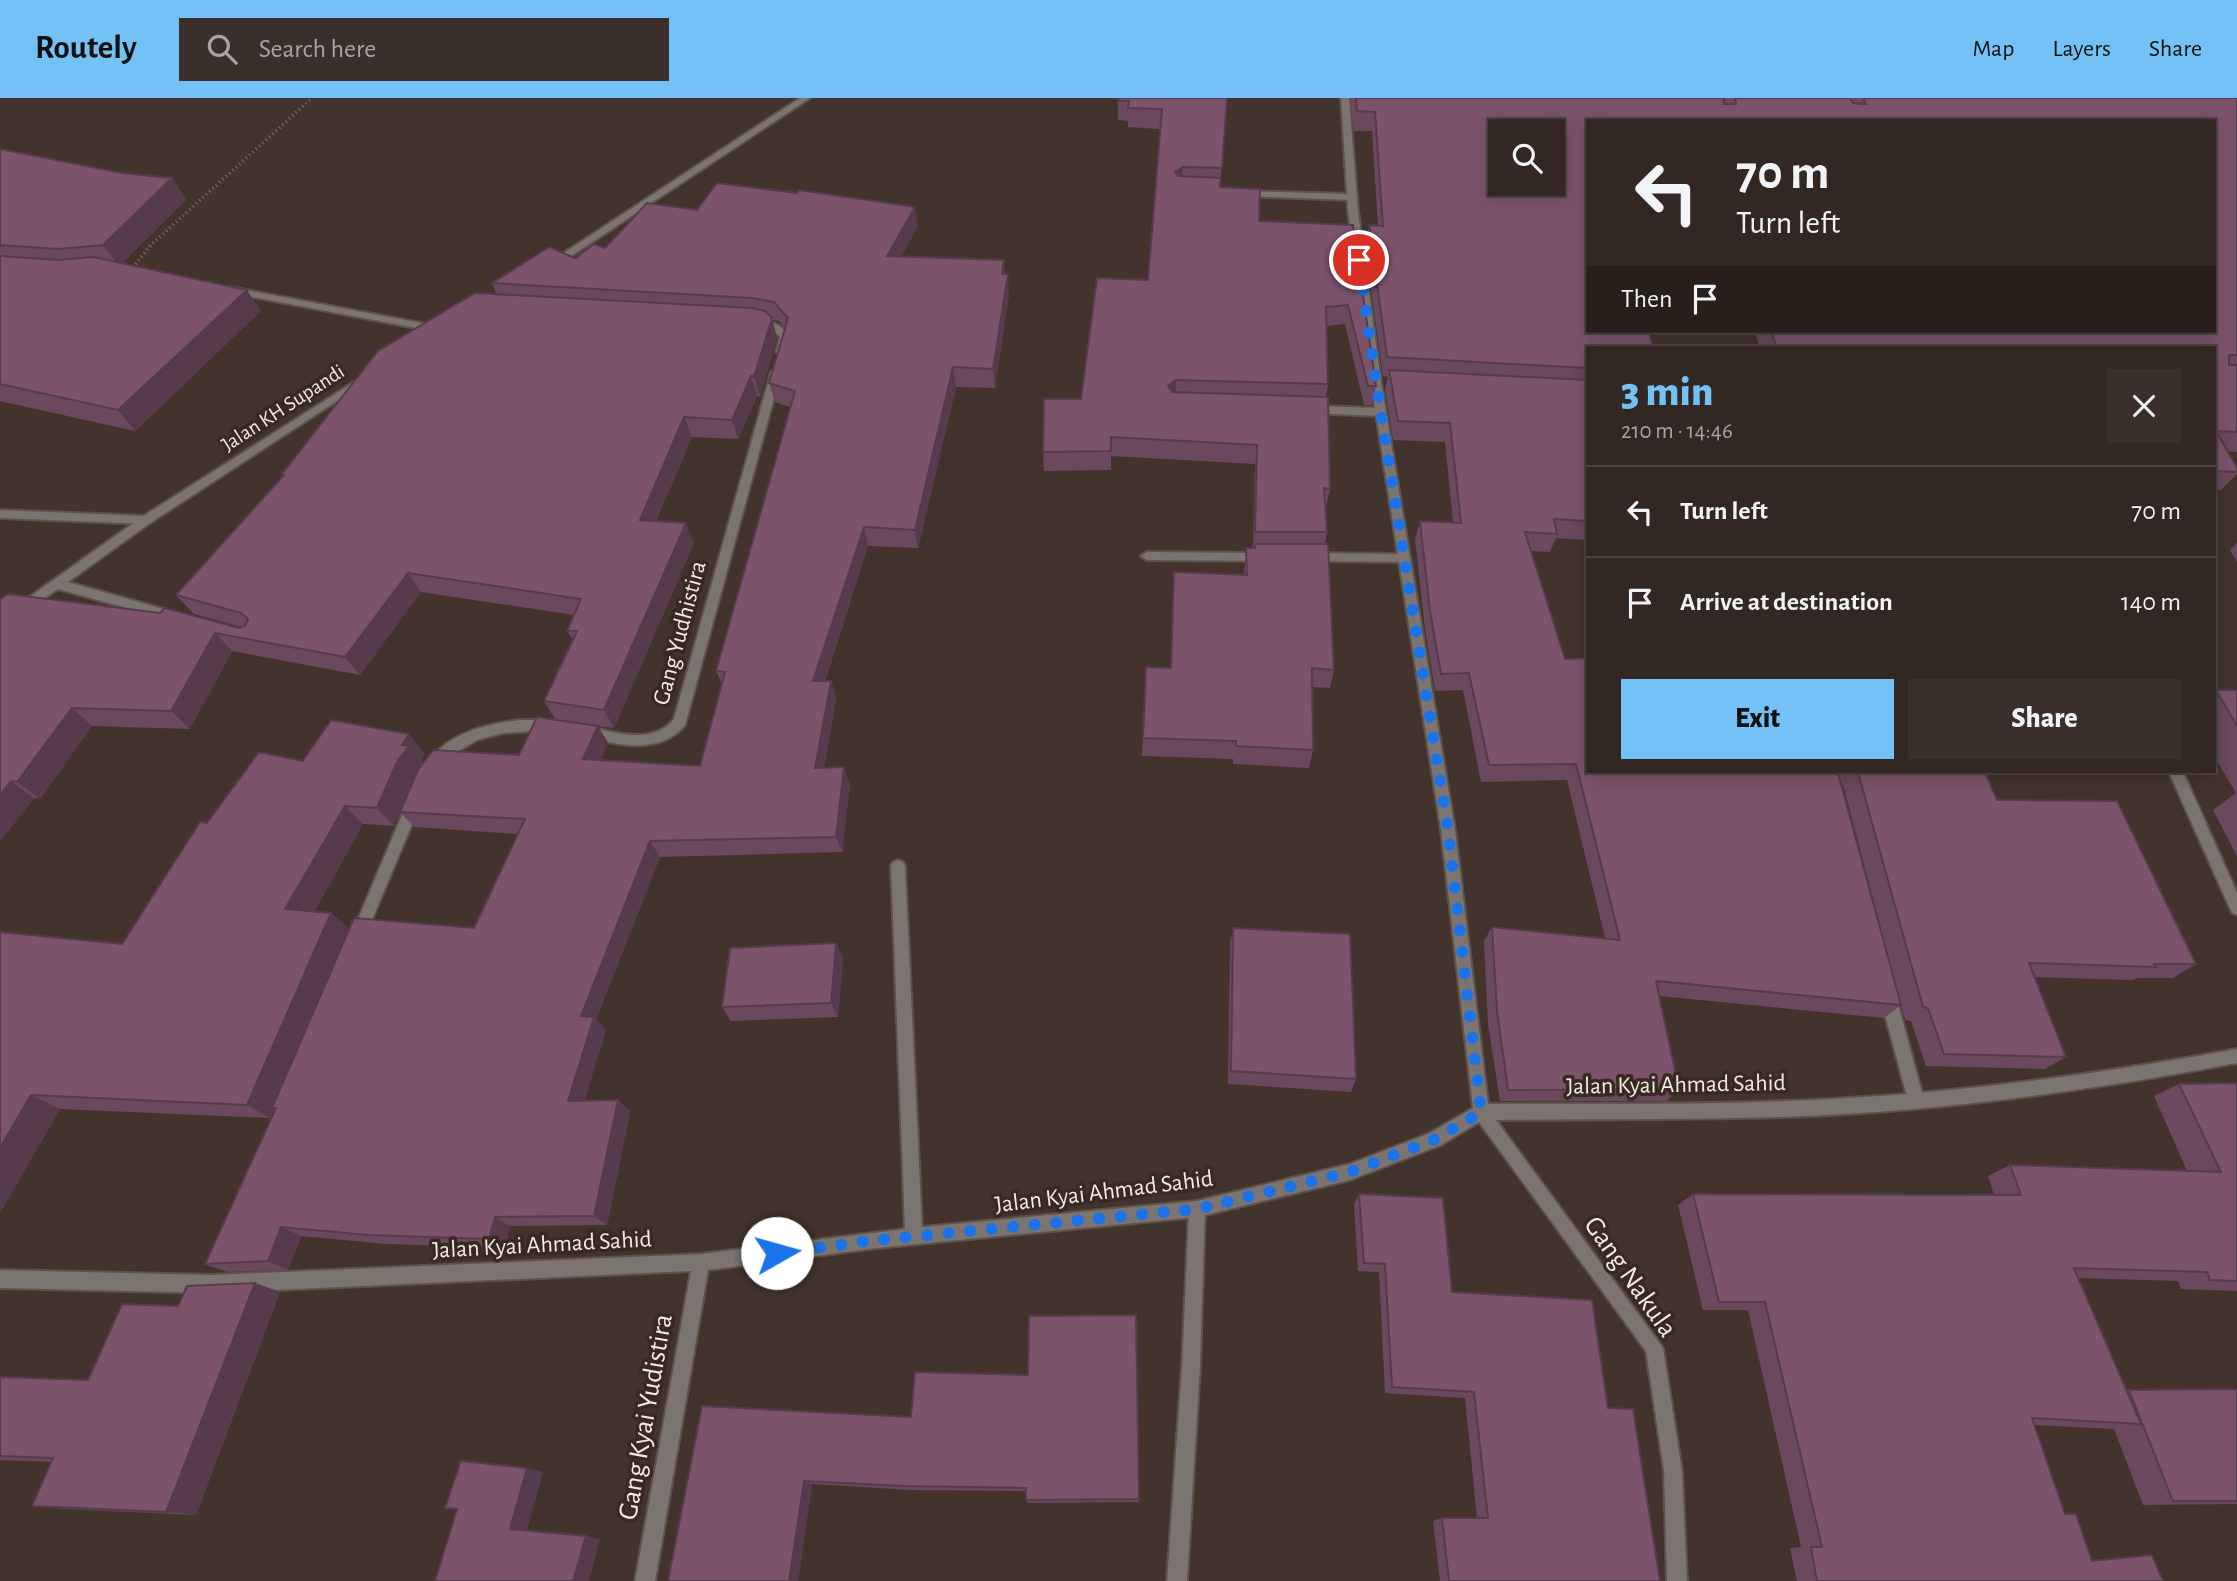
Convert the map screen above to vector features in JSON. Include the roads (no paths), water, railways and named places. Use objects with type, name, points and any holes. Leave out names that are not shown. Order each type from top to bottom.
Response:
[{"type":"street","points":[[541,272],[806,98]]},
{"type":"street","points":[[1345,98],[1352,197],[1382,382],[1381,412],[1448,830],[1481,1112]]},
{"type":"street","points":[[1234,194],[1352,197]]},
{"type":"street","points":[[217,287],[448,328],[432,338]]},
{"type":"street","name":"Gang Yudhistira","points":[[430,772],[449,747],[459,741],[501,730],[550,725],[656,740],[676,729],[785,337],[775,326],[743,322]]},
{"type":"street","name":"Jalan KH Supandi","points":[[0,624],[146,520],[373,373]]},
{"type":"street","points":[[1299,409],[1381,412]]},
{"type":"street","points":[[0,514],[146,520]]},
{"type":"street","points":[[1147,556],[1269,557]]},
{"type":"street","points":[[1296,557],[1404,558]]},
{"type":"street","points":[[58,584],[190,621]]},
{"type":"street","points":[[2176,773],[2237,909]]},
{"type":"street","points":[[352,950],[418,795]]},
{"type":"street","points":[[898,866],[914,1237]]},
{"type":"street","points":[[1882,973],[1916,1100]]},
{"type":"street","name":"Jalan Kyai Ahmad Sahid","points":[[0,1279],[214,1278],[701,1262],[914,1237],[1197,1209],[1350,1172],[1436,1139],[1481,1112],[1785,1109],[1916,1100],[2122,1077],[2237,1056]]},
{"type":"street","name":"Gang Nakula","points":[[1481,1112],[1585,1258],[1654,1348],[1673,1471],[1677,1581]]},
{"type":"street","points":[[1177,1581],[1191,1366],[1197,1209]]},
{"type":"street","name":"Gang Kyai Yudistira","points":[[645,1581],[701,1262]]}]
